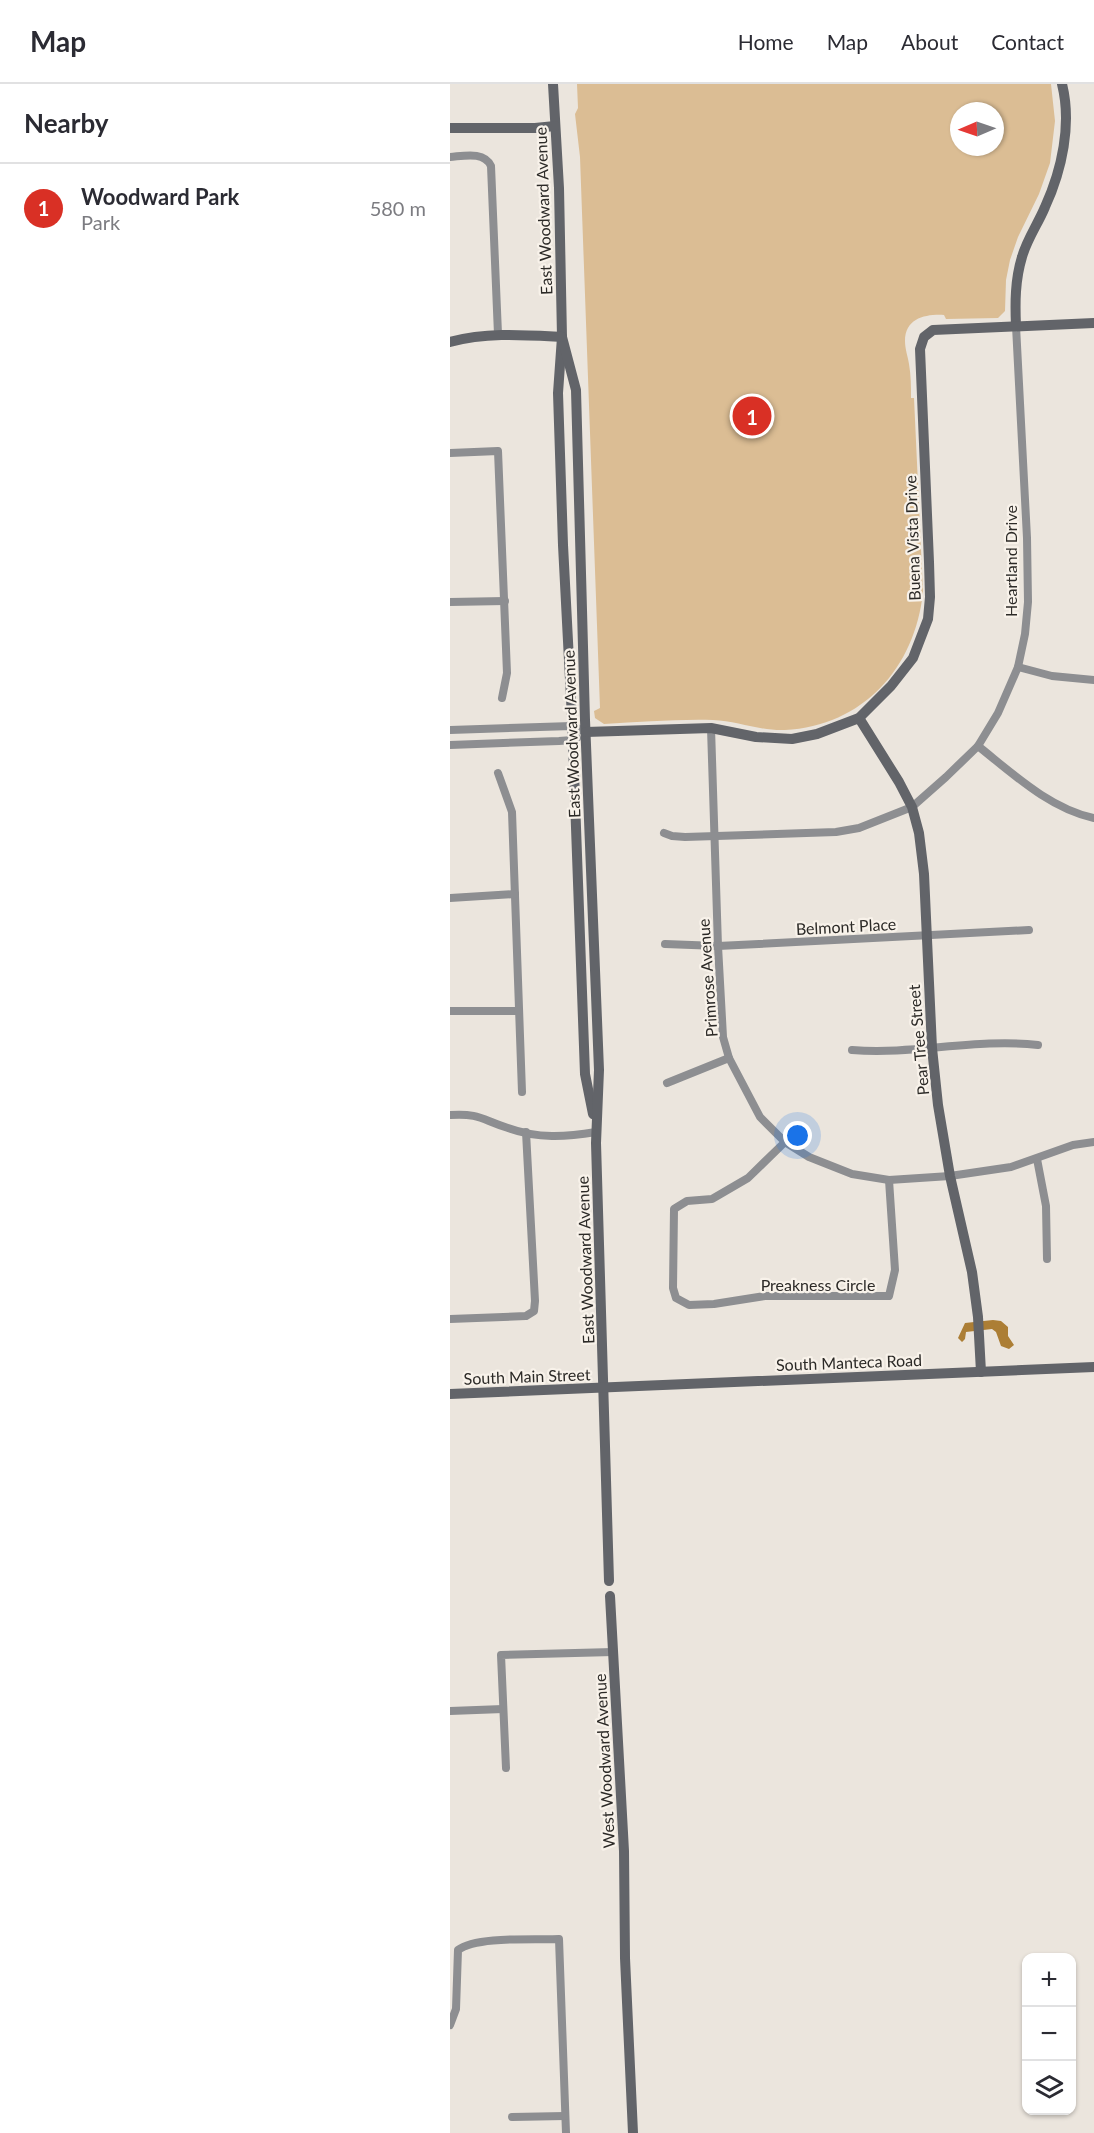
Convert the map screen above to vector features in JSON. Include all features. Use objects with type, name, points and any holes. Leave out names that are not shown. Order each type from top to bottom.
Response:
[{"type":"street","name":"East Woodward Avenue","points":[[553,84],[562,337],[558,405],[563,545],[573,726],[585,1074],[596,1132]]},
{"type":"street","name":"Heartland Drive","points":[[664,832],[678,837],[836,832],[859,828],[912,807],[978,746],[998,713],[1018,667],[1025,634],[1028,602],[1016,299],[1021,258],[1049,197],[1061,159],[1065,120],[1062,84]]},
{"type":"street","points":[[450,128],[555,126]]},
{"type":"street","points":[[450,157],[482,157],[491,166],[498,334]]},
{"type":"street","name":"Buena Vista Drive","points":[[450,730],[573,726],[586,732],[711,728],[756,737],[792,739],[824,732],[859,718],[906,668],[923,636],[928,619],[930,574],[921,397],[921,342],[933,330],[1094,323]]},
{"type":"street","points":[[450,342],[470,336],[498,334],[562,337]]},
{"type":"street","name":"East Woodward Avenue","points":[[562,337],[576,390],[599,1070],[596,1132],[604,1388]]},
{"type":"street","points":[[450,453],[498,451],[507,673],[502,698]]},
{"type":"street","points":[[450,602],[505,601]]},
{"type":"street","points":[[1018,667],[1052,676],[1094,680]]},
{"type":"street","name":"Pear Tree Street","points":[[859,718],[912,807],[922,853],[932,1048],[938,1105],[950,1176],[972,1272],[980,1334],[981,1372]]},
{"type":"street","name":"Primrose Avenue","points":[[711,728],[723,1037],[729,1058],[760,1117],[785,1142],[809,1157],[852,1174],[890,1180],[950,1176],[1011,1167],[1073,1145],[1094,1142]]},
{"type":"street","name":"Buena Vista Drive","points":[[450,745],[573,740],[586,732]]},
{"type":"street","points":[[978,746],[1041,794],[1068,810],[1094,818]]},
{"type":"street","points":[[498,773],[512,812],[522,1092]]},
{"type":"street","points":[[450,898],[515,894]]},
{"type":"street","name":"Belmont Place","points":[[665,944],[718,946],[1029,930]]},
{"type":"street","points":[[450,1011],[519,1011]]},
{"type":"street","points":[[852,1050],[892,1052],[1008,1042],[1038,1046]]},
{"type":"street","points":[[668,1083],[729,1058]]},
{"type":"street","points":[[450,1115],[476,1115],[508,1128],[551,1137],[596,1132]]},
{"type":"street","points":[[450,1318],[526,1316],[534,1311],[526,1132]]},
{"type":"street","name":"Preakness Circle","points":[[785,1142],[748,1178],[712,1199],[687,1201],[674,1209],[673,1288],[676,1298],[689,1305],[714,1304],[765,1296],[889,1296],[895,1270],[890,1180]]},
{"type":"street","points":[[1037,1159],[1046,1206],[1047,1259]]},
{"type":"street","name":"South Manteca Road","points":[[604,1388],[1094,1367]]},
{"type":"street","name":"South Main Street","points":[[450,1394],[604,1388]]},
{"type":"street","name":"West Woodward Avenue","points":[[604,1388],[609,1581],[624,1851],[625,1958],[633,2133]]},
{"type":"street","points":[[506,1768],[501,1655],[613,1652]]},
{"type":"street","points":[[450,1711],[503,1709]]},
{"type":"street","points":[[450,2025],[456,2009],[458,1950],[465,1944],[559,1939],[566,2133]]},
{"type":"street","points":[[512,2117],[565,2116]]},
{"type":"shaded area","points":[[577,84],[1051,84],[1055,121],[1050,163],[1010,260],[1006,280],[1005,311],[998,318],[946,319],[944,315],[930,315],[913,322],[906,333],[905,344],[910,372],[911,398],[914,398],[923,592],[918,620],[909,645],[896,668],[880,688],[861,705],[838,717],[813,726],[785,730],[713,720],[604,724],[595,718],[594,711],[600,708],[580,157],[575,114],[578,108]]},
{"type":"shaded area","points":[[1001,1321],[1008,1327],[1008,1336],[1014,1345],[1009,1349],[1001,1346],[996,1332],[992,1329],[966,1332],[962,1342],[958,1338],[965,1323]]},
{"type":"place","name":"Woodward Park","points":[[752,416]]}]
